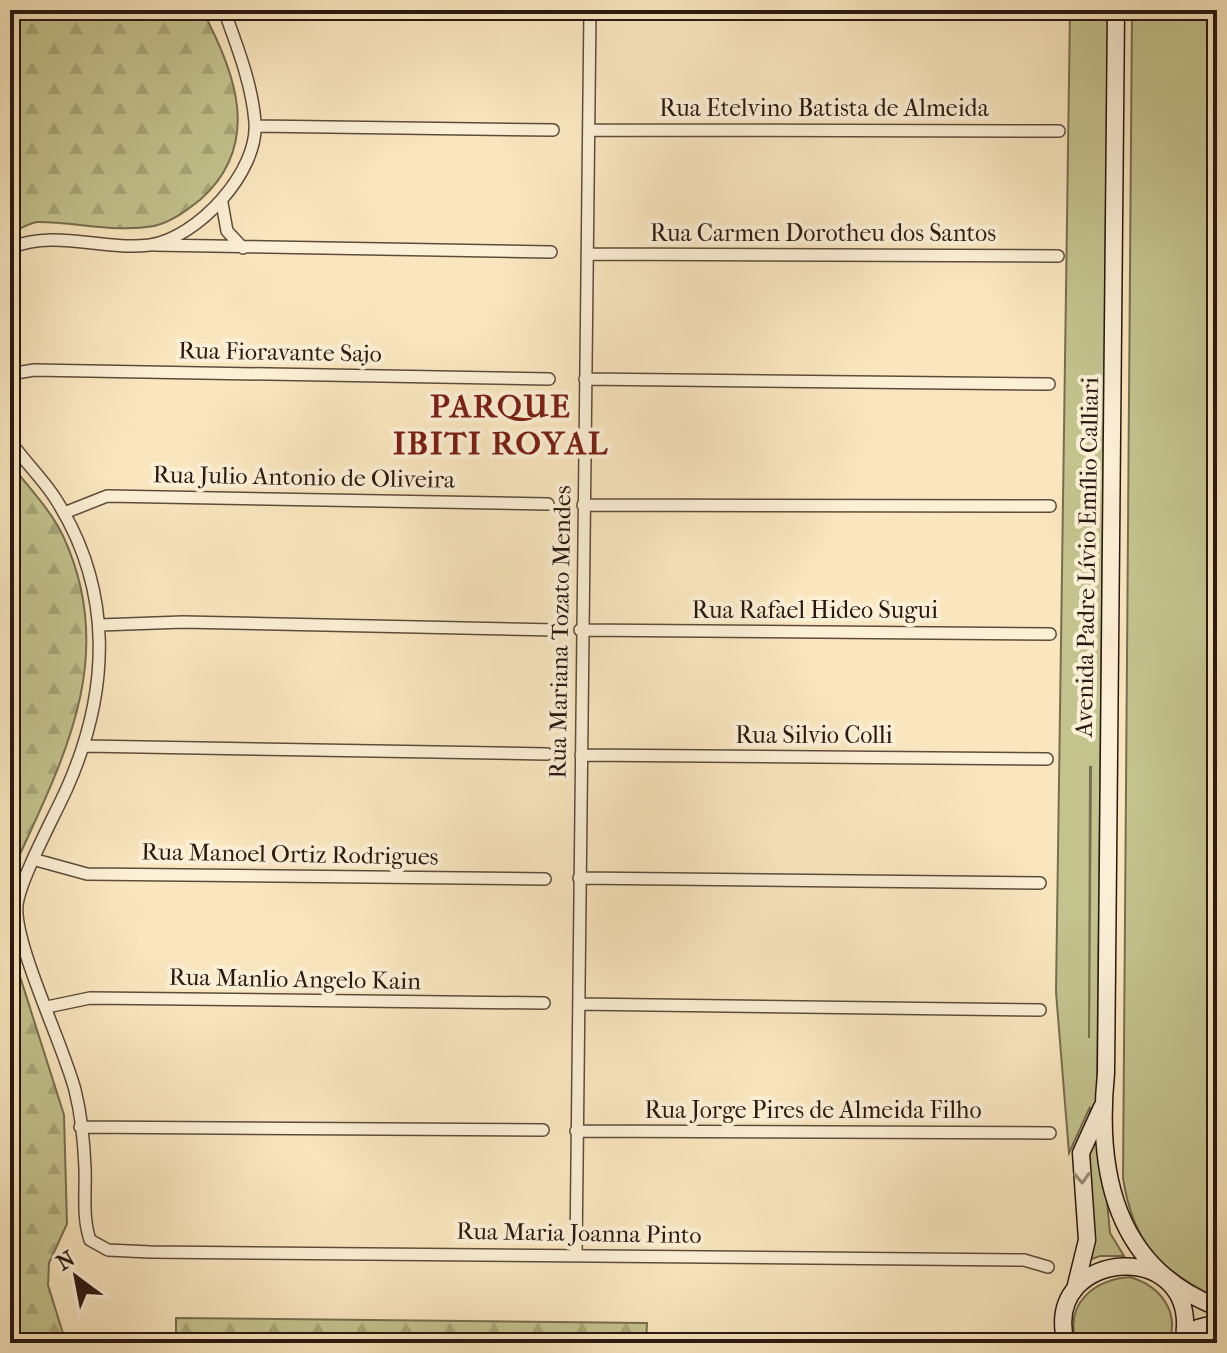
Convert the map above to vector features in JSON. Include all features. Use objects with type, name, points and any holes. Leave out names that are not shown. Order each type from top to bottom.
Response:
[{"type":"street","points":[[151,245],[190,228],[222,203],[248,155],[256,126],[242,62],[224,10]]},
{"type":"street","name":"Rua Mariana Tozato Mendes","points":[[576,1254],[580,630],[590,10]]},
{"type":"street","name":"Avenida Padre Lívio Emílio Calliari","points":[[1116,10],[1106,1058],[1102,1105],[1116,1211],[1145,1260],[1164,1278]]},
{"type":"street","points":[[256,126],[553,130]]},
{"type":"street","name":"Rua Etelvino Batista de Almeida","points":[[589,130],[1059,131]]},
{"type":"street","points":[[222,203],[227,231],[243,248]]},
{"type":"street","points":[[10,248],[37,239],[243,248],[551,252]]},
{"type":"street","name":"Rua Carmen Dorotheu dos Santos","points":[[587,254],[1058,256]]},
{"type":"street","name":"Rua Fioravante Sajo","points":[[10,374],[34,370],[549,379]]},
{"type":"street","points":[[585,379],[1049,384]]},
{"type":"street","points":[[10,441],[64,513],[91,570],[100,625],[100,679],[85,746],[22,888],[17,919],[75,1092],[80,1127],[543,1130]]},
{"type":"street","name":"Rua Julio Antonio de Oliveira","points":[[64,513],[107,496],[548,504]]},
{"type":"street","points":[[583,505],[1050,506]]},
{"type":"street","points":[[100,625],[183,622],[556,630]]},
{"type":"street","name":"Rua Rafael Hideo Sugui","points":[[580,630],[1050,634]]},
{"type":"street","points":[[85,746],[547,754]]},
{"type":"street","name":"Rua Silvio Colli","points":[[581,755],[1047,759]]},
{"type":"street","name":"Rua Manoel Ortiz Rodrigues","points":[[36,860],[87,874],[545,879]]},
{"type":"street","points":[[579,878],[1040,883]]},
{"type":"street","name":"Rua Manlio Angelo Kain","points":[[47,1007],[90,998],[544,1003]]},
{"type":"street","points":[[579,1004],[1040,1010]]},
{"type":"street","name":"Avenida Padre Lívio Emílio Calliari","points":[[1066,1343],[1064,1315],[1084,1263],[1087,1240],[1081,1153],[1102,1105]]},
{"type":"street","name":"Rua Maria Joanna Pinto","points":[[80,1127],[85,1167],[84,1223],[90,1240],[108,1250],[1024,1260],[1048,1267]]},
{"type":"street","name":"Rua Jorge Pires de Almeida Filho","points":[[576,1131],[1050,1133]]},
{"type":"street","points":[[1072,1294],[1088,1276],[1109,1266],[1132,1265],[1164,1278],[1217,1307]]},
{"type":"street","points":[[1164,1278],[1183,1308],[1183,1343]]},
{"type":"street","points":[[1183,1343],[1198,1328],[1217,1323]]},
{"type":"green space","points":[[10,10],[202,10],[225,58],[237,108],[237,132],[232,155],[220,178],[185,211],[154,226],[110,228],[38,222],[10,234]]},
{"type":"green space","points":[[1070,10],[1108,10],[1097,1095],[1110,1233],[1124,1256],[1100,1256],[1089,1260],[1090,1107],[1069,1153],[1056,992]],"holes":[[[1090,767],[1091,767],[1089,1038]]]},
{"type":"green space","points":[[1132,10],[1217,10],[1217,1298],[1179,1277],[1152,1252],[1134,1220],[1123,1178]]},
{"type":"green space","points":[[10,463],[64,538],[80,583],[86,627],[85,670],[77,712],[64,753],[10,876]]},
{"type":"green space","points":[[10,945],[64,1115],[67,1224],[49,1263],[48,1285],[66,1343],[10,1343]]},
{"type":"green space","points":[[1130,1277],[1150,1287],[1165,1301],[1172,1320],[1169,1343],[1077,1343],[1074,1317],[1085,1296],[1105,1283]]},
{"type":"green space","points":[[176,1318],[647,1323],[646,1343],[176,1343]]},
{"type":"district","name":"PARQUE IBITI ROYAL","points":[[501,424]]}]
